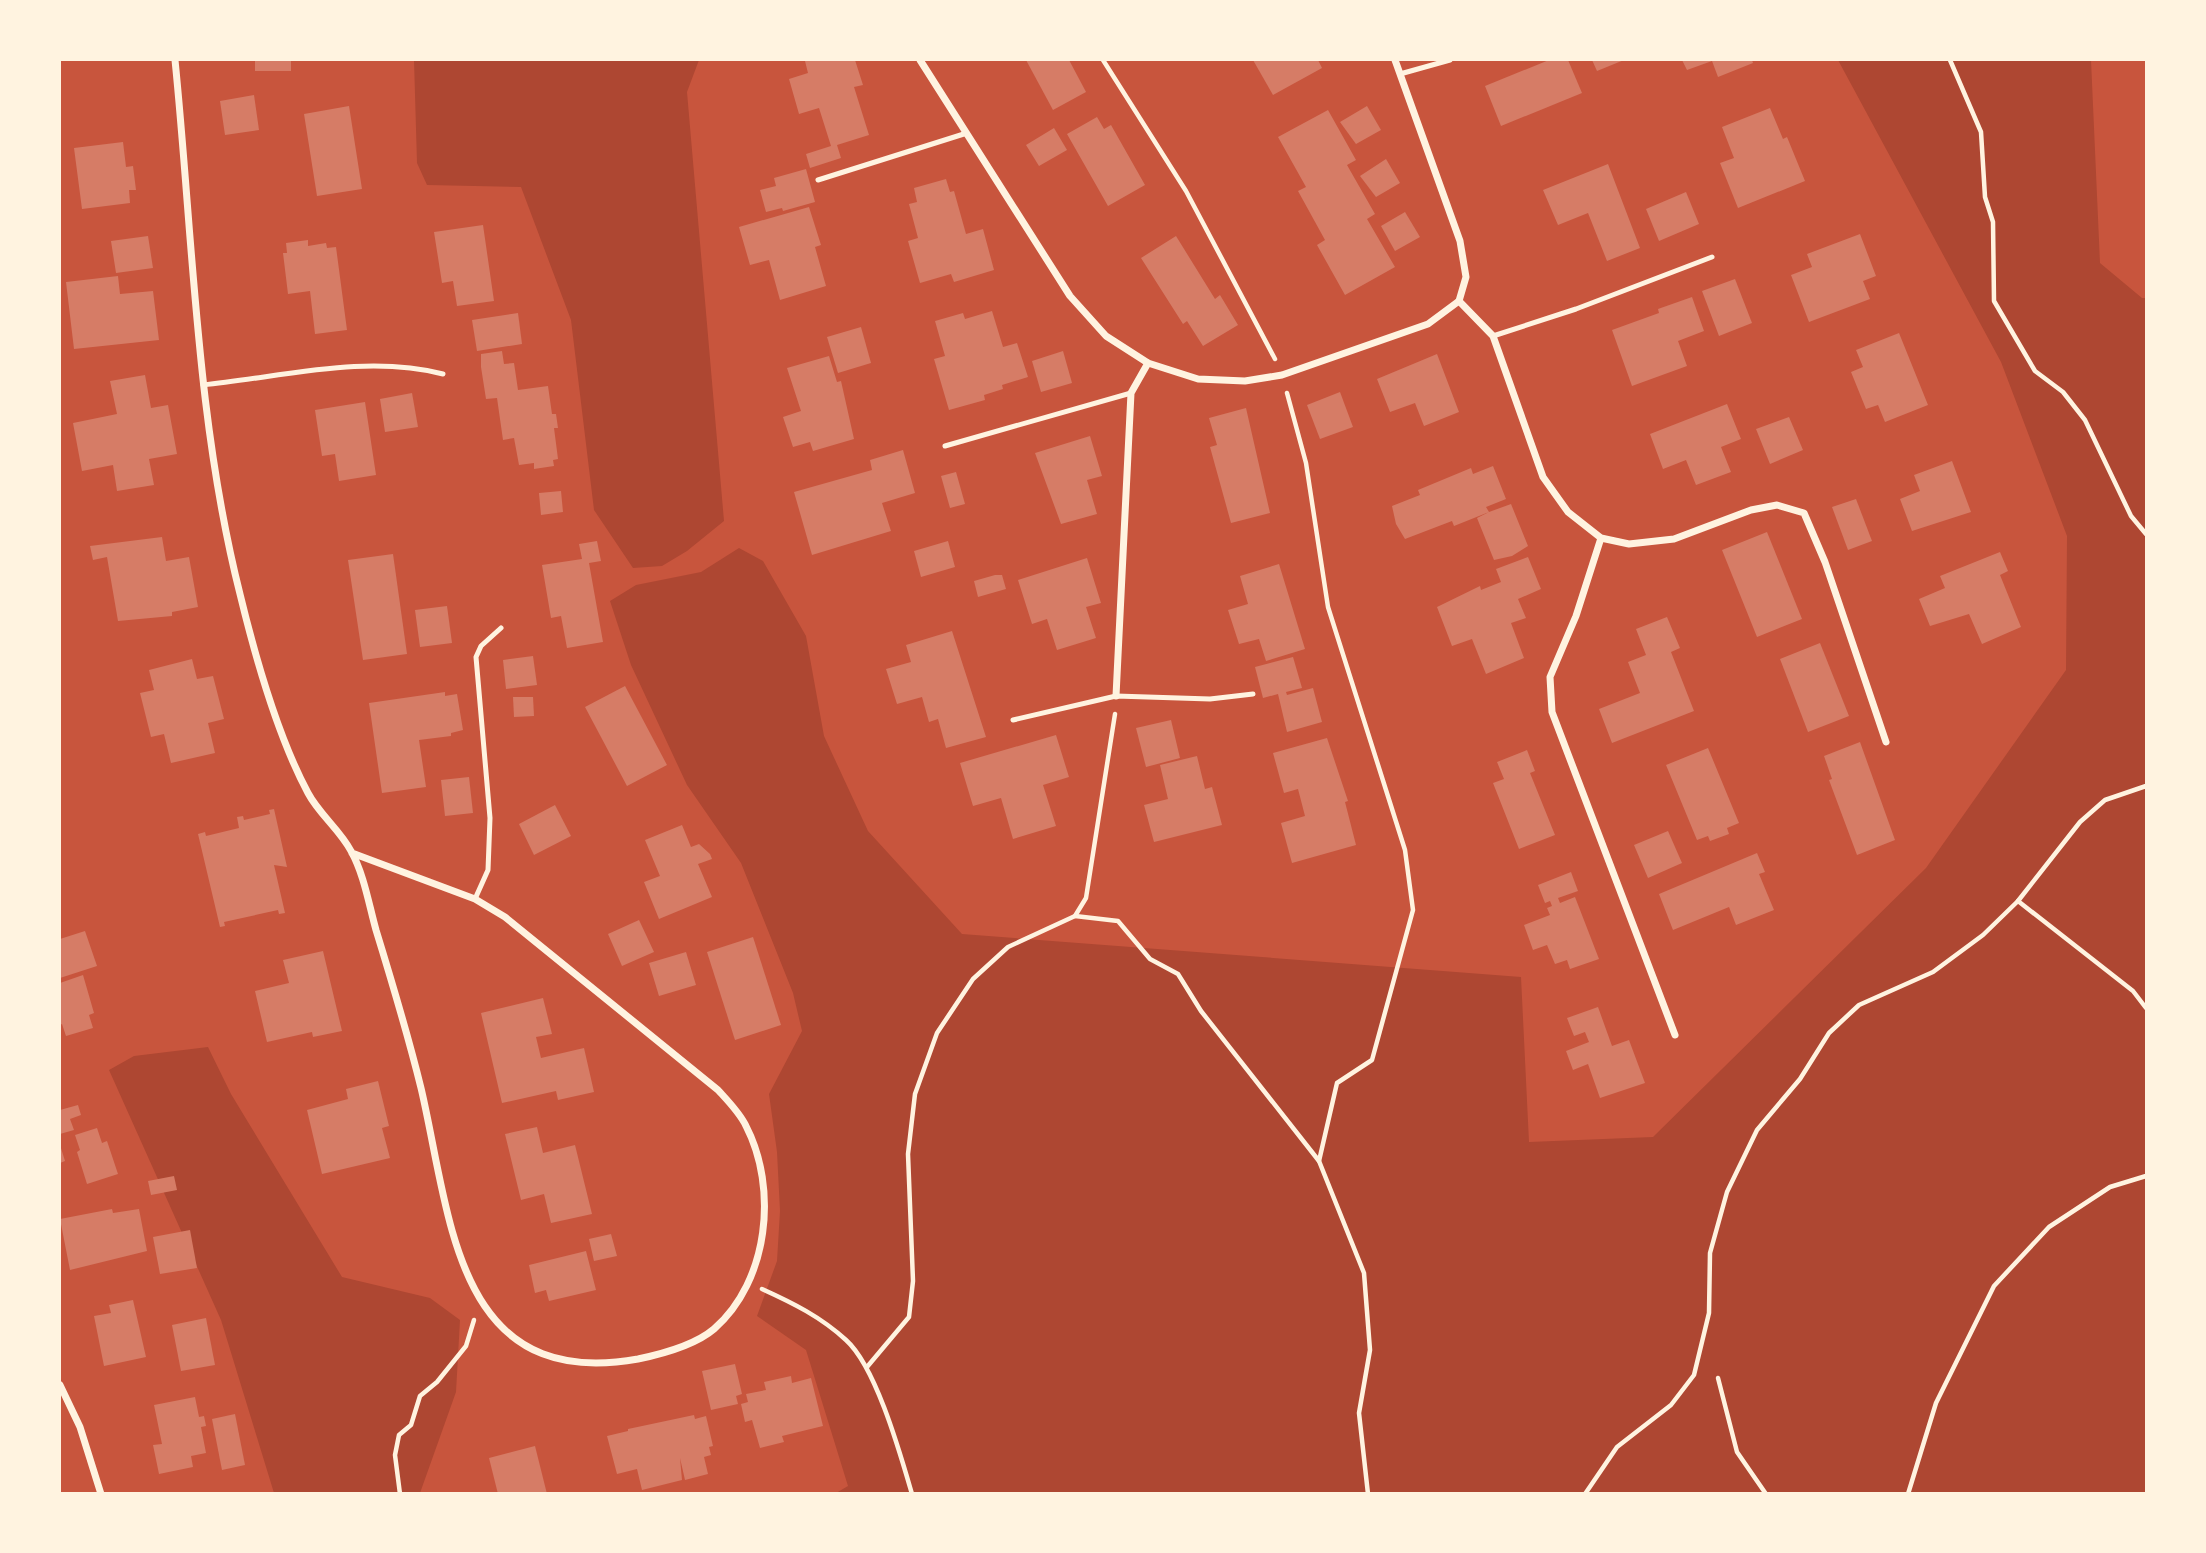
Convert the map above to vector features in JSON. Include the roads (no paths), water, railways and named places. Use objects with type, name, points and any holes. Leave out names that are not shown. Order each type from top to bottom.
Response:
[{"type":"street","points":[[175,60],[203,385],[240,594],[289,752],[309,797],[352,853],[421,1088],[444,1206],[463,1270],[480,1302],[504,1329],[539,1354],[579,1362],[616,1363],[664,1354],[713,1330],[737,1299],[746,1282],[755,1262],[765,1219],[758,1156],[745,1123],[718,1090],[689,1065],[505,917],[475,899],[352,853]]},
{"type":"street","points":[[920,60],[1069,296],[1106,336],[1148,363],[1198,379],[1245,381],[1282,375],[1428,324],[1459,301],[1466,277],[1462,250],[1395,60]]},
{"type":"street","points":[[1459,301],[1493,335],[1543,477],[1568,512],[1601,538],[1629,544],[1674,539],[1751,510],[1777,505],[1804,513],[1825,562],[1886,742]]},
{"type":"street","points":[[1116,696],[1131,393],[1148,363]]},
{"type":"street","points":[[1601,538],[1576,616],[1550,677],[1552,712],[1675,1035]]},
{"type":"street","points":[[60,1385],[80,1427],[101,1493]]},
{"type":"lane","points":[[1400,74],[1450,60]]},
{"type":"lane","points":[[818,180],[967,133]]},
{"type":"lane","points":[[1493,335],[1576,309],[1712,257]]},
{"type":"lane","points":[[203,385],[392,364],[443,374]]},
{"type":"lane","points":[[945,446],[1131,393]]},
{"type":"lane","points":[[475,899],[488,870],[490,818],[476,657],[481,646],[501,628]]},
{"type":"lane","points":[[1013,720],[1116,696],[1210,699],[1253,694]]}]
